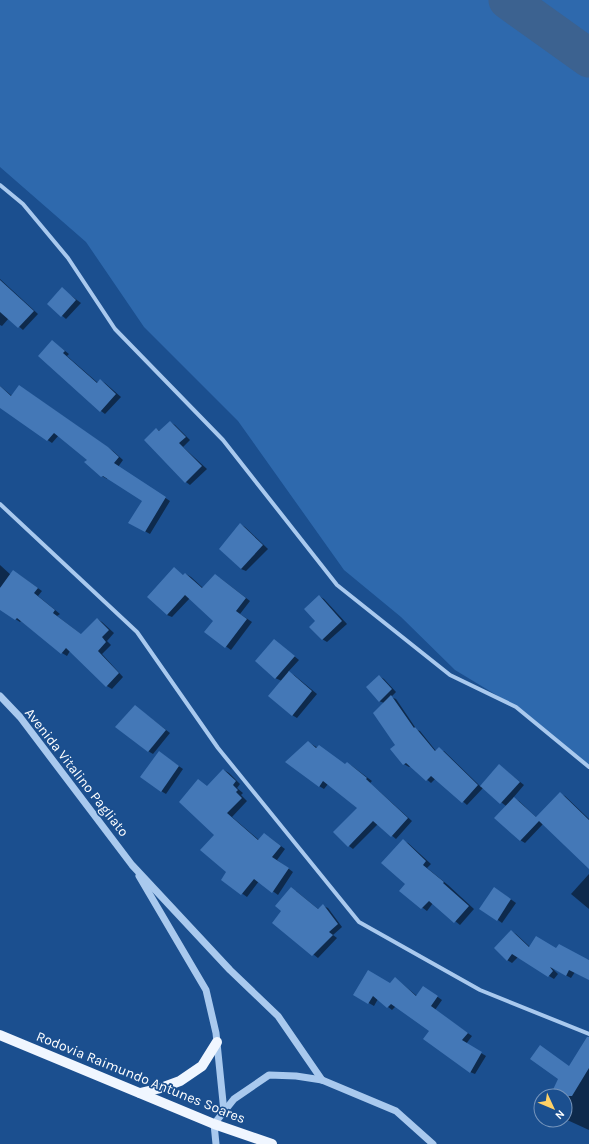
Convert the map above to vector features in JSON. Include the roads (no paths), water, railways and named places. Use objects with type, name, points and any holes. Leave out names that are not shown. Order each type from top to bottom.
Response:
[{"type":"main road","name":"Rodovia Raimundo Antunes Soares","points":[[0,1034],[214,1124],[272,1144]]},
{"type":"main road","points":[[140,1093],[161,1088],[180,1081],[202,1066],[218,1042]]},
{"type":"street","points":[[0,185],[23,204],[68,258],[115,329],[223,440],[337,585],[450,675],[516,707],[589,767]]},
{"type":"street","points":[[0,504],[137,632],[218,748],[359,922],[480,990],[589,1034]]},
{"type":"street","name":"Avenida Vitalino Pagliato","points":[[0,696],[20,717],[132,865]]},
{"type":"street","points":[[132,865],[206,990],[218,1042],[224,1112]]},
{"type":"street","points":[[132,865],[230,970],[278,1016],[322,1080]]},
{"type":"street","points":[[216,1144],[214,1124],[234,1099],[269,1075],[296,1076],[322,1080],[396,1111],[433,1144]]},
{"type":"waterway","points":[[508,0],[589,58]]}]
